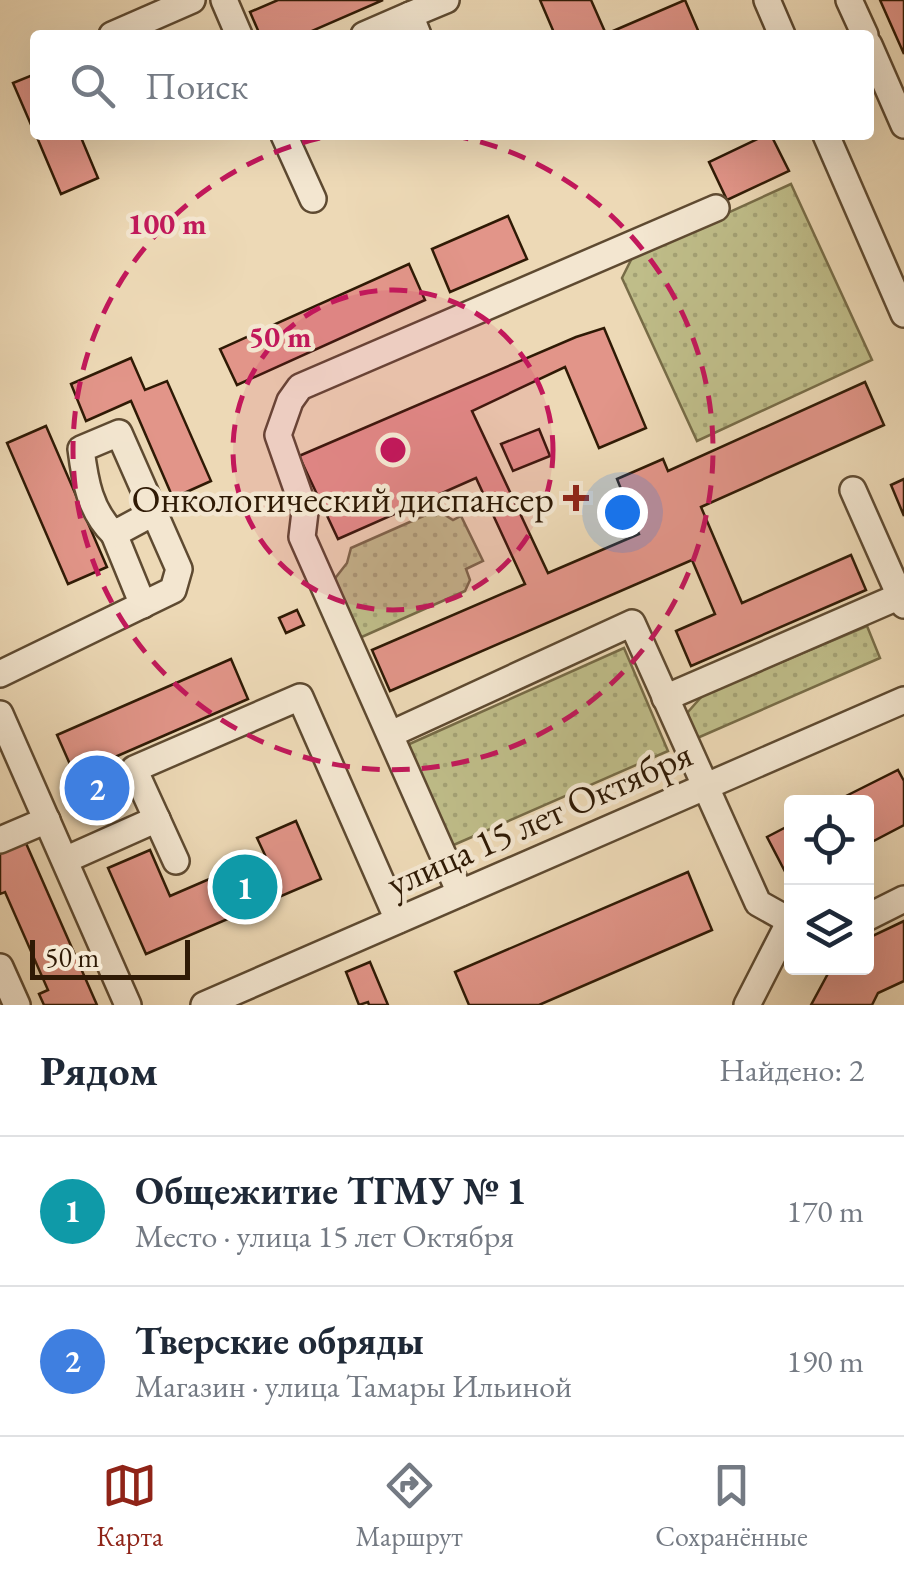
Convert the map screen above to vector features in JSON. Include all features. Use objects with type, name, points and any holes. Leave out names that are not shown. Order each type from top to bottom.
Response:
[{"type":"street","points":[[123,30],[192,0]]},
{"type":"street","points":[[224,0],[238,30]]},
{"type":"street","points":[[389,30],[414,25],[446,0]]},
{"type":"street","points":[[767,0],[780,30]]},
{"type":"street","points":[[850,0],[862,30]]},
{"type":"street","points":[[874,57],[904,124]]},
{"type":"street","points":[[286,140],[312,199]]},
{"type":"street","points":[[828,140],[904,314]]},
{"type":"street","points":[[460,893],[302,536],[305,512],[278,435],[290,401],[300,387],[716,208]]},
{"type":"street","points":[[0,674],[143,605],[173,590],[179,570],[119,434],[81,450],[86,489],[102,523],[114,534],[143,605]]},
{"type":"street","points":[[665,698],[902,600],[853,490]]},
{"type":"street","points":[[114,534],[153,514]]},
{"type":"street","points":[[391,734],[632,623],[758,903],[784,917]]},
{"type":"street","points":[[176,861],[134,769],[300,697],[398,920]]},
{"type":"street","name":"улица 15 лет Октября","points":[[204,1005],[904,700]]},
{"type":"street","points":[[0,714],[128,1005]]},
{"type":"street","points":[[64,860],[157,819]]},
{"type":"street","points":[[0,840],[47,820]]},
{"type":"street","points":[[874,914],[904,899]]},
{"type":"street","points":[[747,1005],[784,934]]},
{"type":"street","points":[[1,974],[17,1005]]},
{"type":"shaded area","points":[[791,184],[872,360],[697,441],[622,278],[633,256]]},
{"type":"shaded area","points":[[437,510],[453,520],[461,516],[483,561],[466,569],[470,580],[465,591],[355,640],[333,581],[347,563],[351,548]]},
{"type":"shaded area","points":[[867,626],[880,658],[695,739],[688,712],[703,695]]},
{"type":"shaded area","points":[[624,648],[668,751],[449,847],[405,746]]},
{"type":"building","points":[[278,0],[383,0],[314,30],[258,30],[250,12]]},
{"type":"building","points":[[540,0],[591,0],[604,30],[553,30]]},
{"type":"building","points":[[685,0],[698,30],[615,30]]},
{"type":"building","points":[[880,0],[904,0],[904,54]]},
{"type":"building","points":[[30,76],[30,122],[13,83]]},
{"type":"building","points":[[38,140],[82,140],[98,178],[61,194]]},
{"type":"building","points":[[755,140],[774,140],[789,171],[727,200],[709,162]]},
{"type":"building","points":[[508,216],[527,259],[450,292],[432,249]]},
{"type":"building","points":[[409,264],[425,300],[237,385],[220,349]]},
{"type":"building","points":[[604,328],[646,428],[599,448],[565,367],[472,411],[548,573],[639,534],[617,479],[663,459],[668,471],[865,382],[884,425],[701,507],[742,603],[851,555],[866,590],[691,666],[676,631],[715,614],[692,560],[390,691],[372,650],[525,584],[476,478],[338,539],[299,456]]},
{"type":"building","points":[[131,358],[145,390],[167,381],[211,481],[173,498],[131,401],[86,421],[71,384]]},
{"type":"building","points":[[46,426],[107,567],[68,584],[7,443]]},
{"type":"building","points":[[539,429],[550,456],[513,471],[501,444]]},
{"type":"building","points":[[904,479],[904,516],[891,485]]},
{"type":"building","points":[[297,610],[304,625],[286,633],[279,618]]},
{"type":"building","points":[[231,659],[248,699],[115,757],[132,796],[92,814],[57,735]]},
{"type":"building","points":[[898,770],[904,781],[904,825],[874,841],[874,795],[848,795]]},
{"type":"building","points":[[296,821],[321,879],[146,954],[108,868],[150,850],[170,896],[265,855],[257,838]]},
{"type":"building","points":[[784,828],[784,870],[767,837]]},
{"type":"building","points":[[25,841],[97,1005],[44,1005],[39,994],[48,990],[5,892],[0,894],[0,852]]},
{"type":"building","points":[[688,872],[712,930],[539,1005],[469,1005],[455,972]]},
{"type":"building","points":[[904,921],[904,981],[878,993],[872,1005],[811,1005],[827,975],[874,975],[874,935]]},
{"type":"building","points":[[370,962],[388,1005],[359,1005],[346,972]]},
{"type":"place","name":"Онкологический диспансер","points":[[576,498]]},
{"type":"place","name":"Тверские обряды","points":[[97,788]]},
{"type":"place","name":"Общежитие ТГМУ № 1","points":[[245,887]]}]
